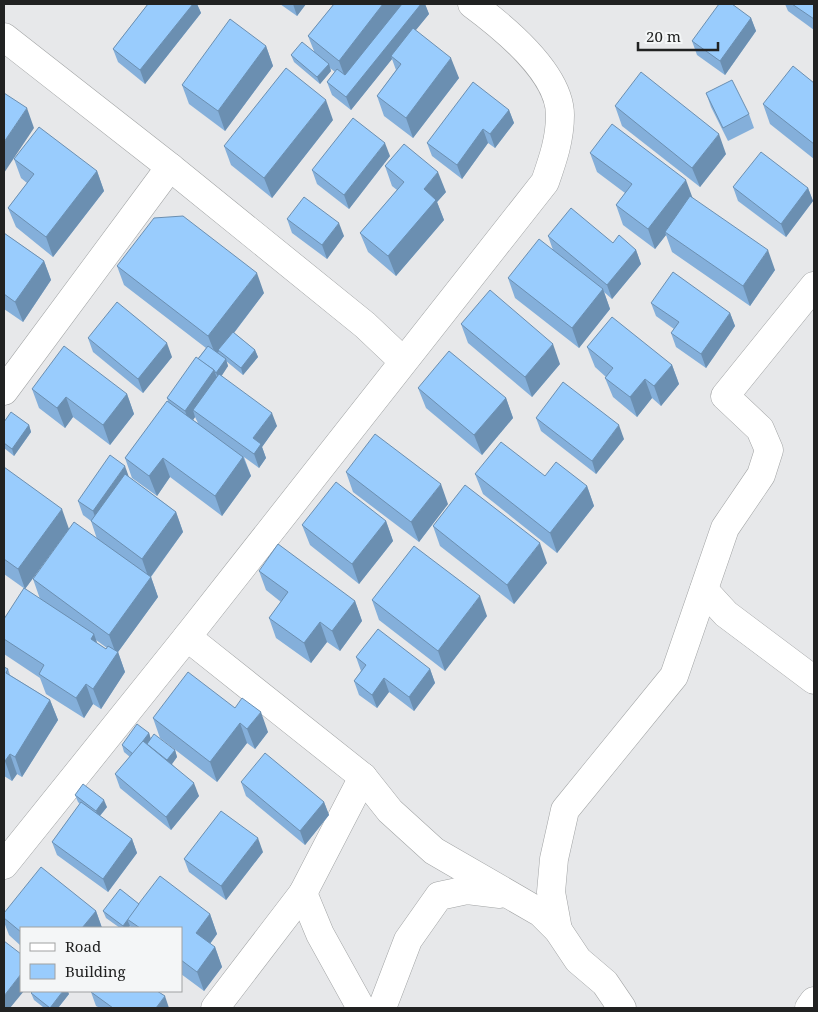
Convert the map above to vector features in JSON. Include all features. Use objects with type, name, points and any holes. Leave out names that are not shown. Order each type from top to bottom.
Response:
[{"type":"street","points":[[4,865],[187,638],[363,414],[402,360],[545,182],[558,146],[560,113],[551,80],[525,51],[472,4]]},
{"type":"street","points":[[4,37],[365,325],[402,360]]},
{"type":"street","points":[[4,390],[170,168]]},
{"type":"street","points":[[558,930],[551,892],[554,859],[565,810],[674,676],[725,528],[761,475],[769,450],[760,429],[725,396],[814,286]]},
{"type":"street","points":[[704,590],[726,614],[814,680]]},
{"type":"street","points":[[187,638],[363,777],[390,811],[434,851],[541,913],[558,930],[578,960],[605,983],[622,1008]]},
{"type":"street","points":[[215,1008],[303,893],[363,777]]},
{"type":"street","points":[[382,1008],[408,940],[439,896],[467,890],[507,895]]},
{"type":"street","points":[[303,893],[320,934],[361,1008]]},
{"type":"street","points":[[808,1008],[814,1001]]},
{"type":"building","points":[[148,4],[193,4],[140,70],[113,49]]},
{"type":"building","points":[[334,4],[383,4],[339,61],[308,36]]},
{"type":"building","points":[[402,4],[421,4],[346,97],[327,82],[337,69],[345,75]]},
{"type":"building","points":[[719,4],[732,4],[751,18],[720,61],[692,41]]},
{"type":"building","points":[[792,4],[814,4],[814,19]]},
{"type":"building","points":[[230,19],[266,46],[218,111],[182,85]]},
{"type":"building","points":[[413,28],[451,58],[406,118],[377,96],[401,64],[391,56]]},
{"type":"building","points":[[302,42],[329,64],[317,77],[291,55]]},
{"type":"building","points":[[793,66],[814,83],[814,144],[763,104]]},
{"type":"building","points":[[286,68],[326,100],[264,178],[224,146]]},
{"type":"building","points":[[641,72],[719,134],[692,168],[615,106]]},
{"type":"building","points":[[732,80],[749,114],[723,128],[706,93]]},
{"type":"building","points":[[473,82],[509,110],[490,134],[483,129],[457,165],[427,143]]},
{"type":"building","points":[[4,93],[27,108],[4,142]]},
{"type":"building","points":[[353,118],[385,143],[344,195],[312,170]]},
{"type":"building","points":[[612,124],[686,180],[648,229],[616,205],[632,184],[590,153]]},
{"type":"building","points":[[39,127],[97,171],[46,237],[8,208],[34,174],[14,159]]},
{"type":"building","points":[[404,144],[438,172],[424,189],[436,200],[388,256],[360,233],[404,182],[385,166]]},
{"type":"building","points":[[761,152],[808,188],[781,224],[733,187]]},
{"type":"building","points":[[690,196],[768,250],[743,286],[665,232]]},
{"type":"building","points":[[304,197],[339,223],[322,245],[287,219]]},
{"type":"building","points":[[571,208],[613,243],[619,235],[636,250],[607,285],[548,236]]},
{"type":"building","points":[[183,216],[257,273],[208,336],[117,266],[154,218]]},
{"type":"building","points":[[4,233],[44,261],[15,302],[4,294]]},
{"type":"building","points":[[539,239],[603,289],[572,328],[508,278]]},
{"type":"building","points":[[673,272],[730,313],[701,354],[671,333],[679,322],[651,303]]},
{"type":"building","points":[[490,290],[553,344],[525,377],[461,324]]},
{"type":"building","points":[[117,302],[167,343],[138,379],[88,338]]},
{"type":"building","points":[[612,317],[672,365],[654,386],[645,379],[630,397],[605,378],[613,368],[587,347]]},
{"type":"building","points":[[233,332],[255,350],[241,368],[218,350]]},
{"type":"building","points":[[64,346],[127,394],[103,425],[66,397],[57,408],[32,389]]},
{"type":"building","points":[[208,346],[226,359],[216,373],[198,359]]},
{"type":"building","points":[[449,351],[506,398],[474,435],[418,388]]},
{"type":"building","points":[[196,357],[214,370],[185,411],[167,398]]},
{"type":"building","points":[[219,374],[272,413],[253,438],[261,444],[254,454],[193,410]]},
{"type":"building","points":[[563,382],[619,425],[592,461],[536,418]]},
{"type":"building","points":[[167,401],[243,457],[215,496],[163,458],[149,476],[125,458]]},
{"type":"building","points":[[11,412],[29,425],[12,449],[4,443],[4,422]]},
{"type":"building","points":[[375,434],[441,484],[411,522],[346,472]]},
{"type":"building","points":[[501,442],[545,476],[556,462],[587,486],[550,533],[475,474]]},
{"type":"building","points":[[110,455],[125,466],[93,511],[78,501]]},
{"type":"building","points":[[4,467],[62,509],[18,569],[4,559]]},
{"type":"building","points":[[125,474],[176,512],[142,559],[91,521]]},
{"type":"building","points":[[336,482],[386,521],[352,564],[302,525]]},
{"type":"building","points":[[465,485],[540,543],[507,585],[433,526]]},
{"type":"building","points":[[74,522],[151,577],[109,635],[33,579]]},
{"type":"building","points":[[278,544],[355,601],[332,631],[320,622],[304,643],[269,618],[288,592],[259,571]]},
{"type":"building","points":[[414,546],[480,596],[438,651],[372,600]]},
{"type":"building","points":[[24,588],[94,634],[91,639],[106,649],[108,646],[118,652],[93,689],[86,684],[76,698],[39,674],[44,665],[4,639],[4,619]]},
{"type":"building","points":[[378,629],[430,669],[409,697],[384,678],[372,695],[354,681],[366,665],[356,657]]},
{"type":"building","points":[[4,667],[8,669],[6,673],[50,700],[15,757],[10,754],[5,761],[4,761]]},
{"type":"building","points":[[188,672],[235,708],[242,698],[261,712],[247,729],[240,723],[210,762],[153,718]]},
{"type":"building","points":[[137,724],[149,733],[133,754],[122,745]]},
{"type":"building","points":[[154,734],[175,750],[167,760],[147,744]]},
{"type":"building","points":[[143,741],[194,783],[166,817],[115,774]]},
{"type":"building","points":[[265,753],[324,802],[300,831],[241,782]]},
{"type":"building","points":[[83,784],[104,800],[96,811],[75,795]]},
{"type":"building","points":[[81,802],[132,839],[103,879],[52,842]]},
{"type":"building","points":[[221,811],[258,838],[221,886],[184,859]]},
{"type":"building","points":[[41,867],[96,911],[83,927],[20,927],[20,931],[4,918],[4,913]]},
{"type":"building","points":[[160,876],[210,914],[196,933],[215,947],[197,972],[182,961],[182,927],[139,927],[127,919]]},
{"type":"building","points":[[120,889],[139,904],[123,926],[103,911]]},
{"type":"building","points":[[4,941],[20,953],[20,975],[4,996]]},
{"type":"building","points":[[32,992],[62,992],[50,1008]]},
{"type":"building","points":[[91,992],[159,992],[165,996],[156,1008],[113,1008]]}]
